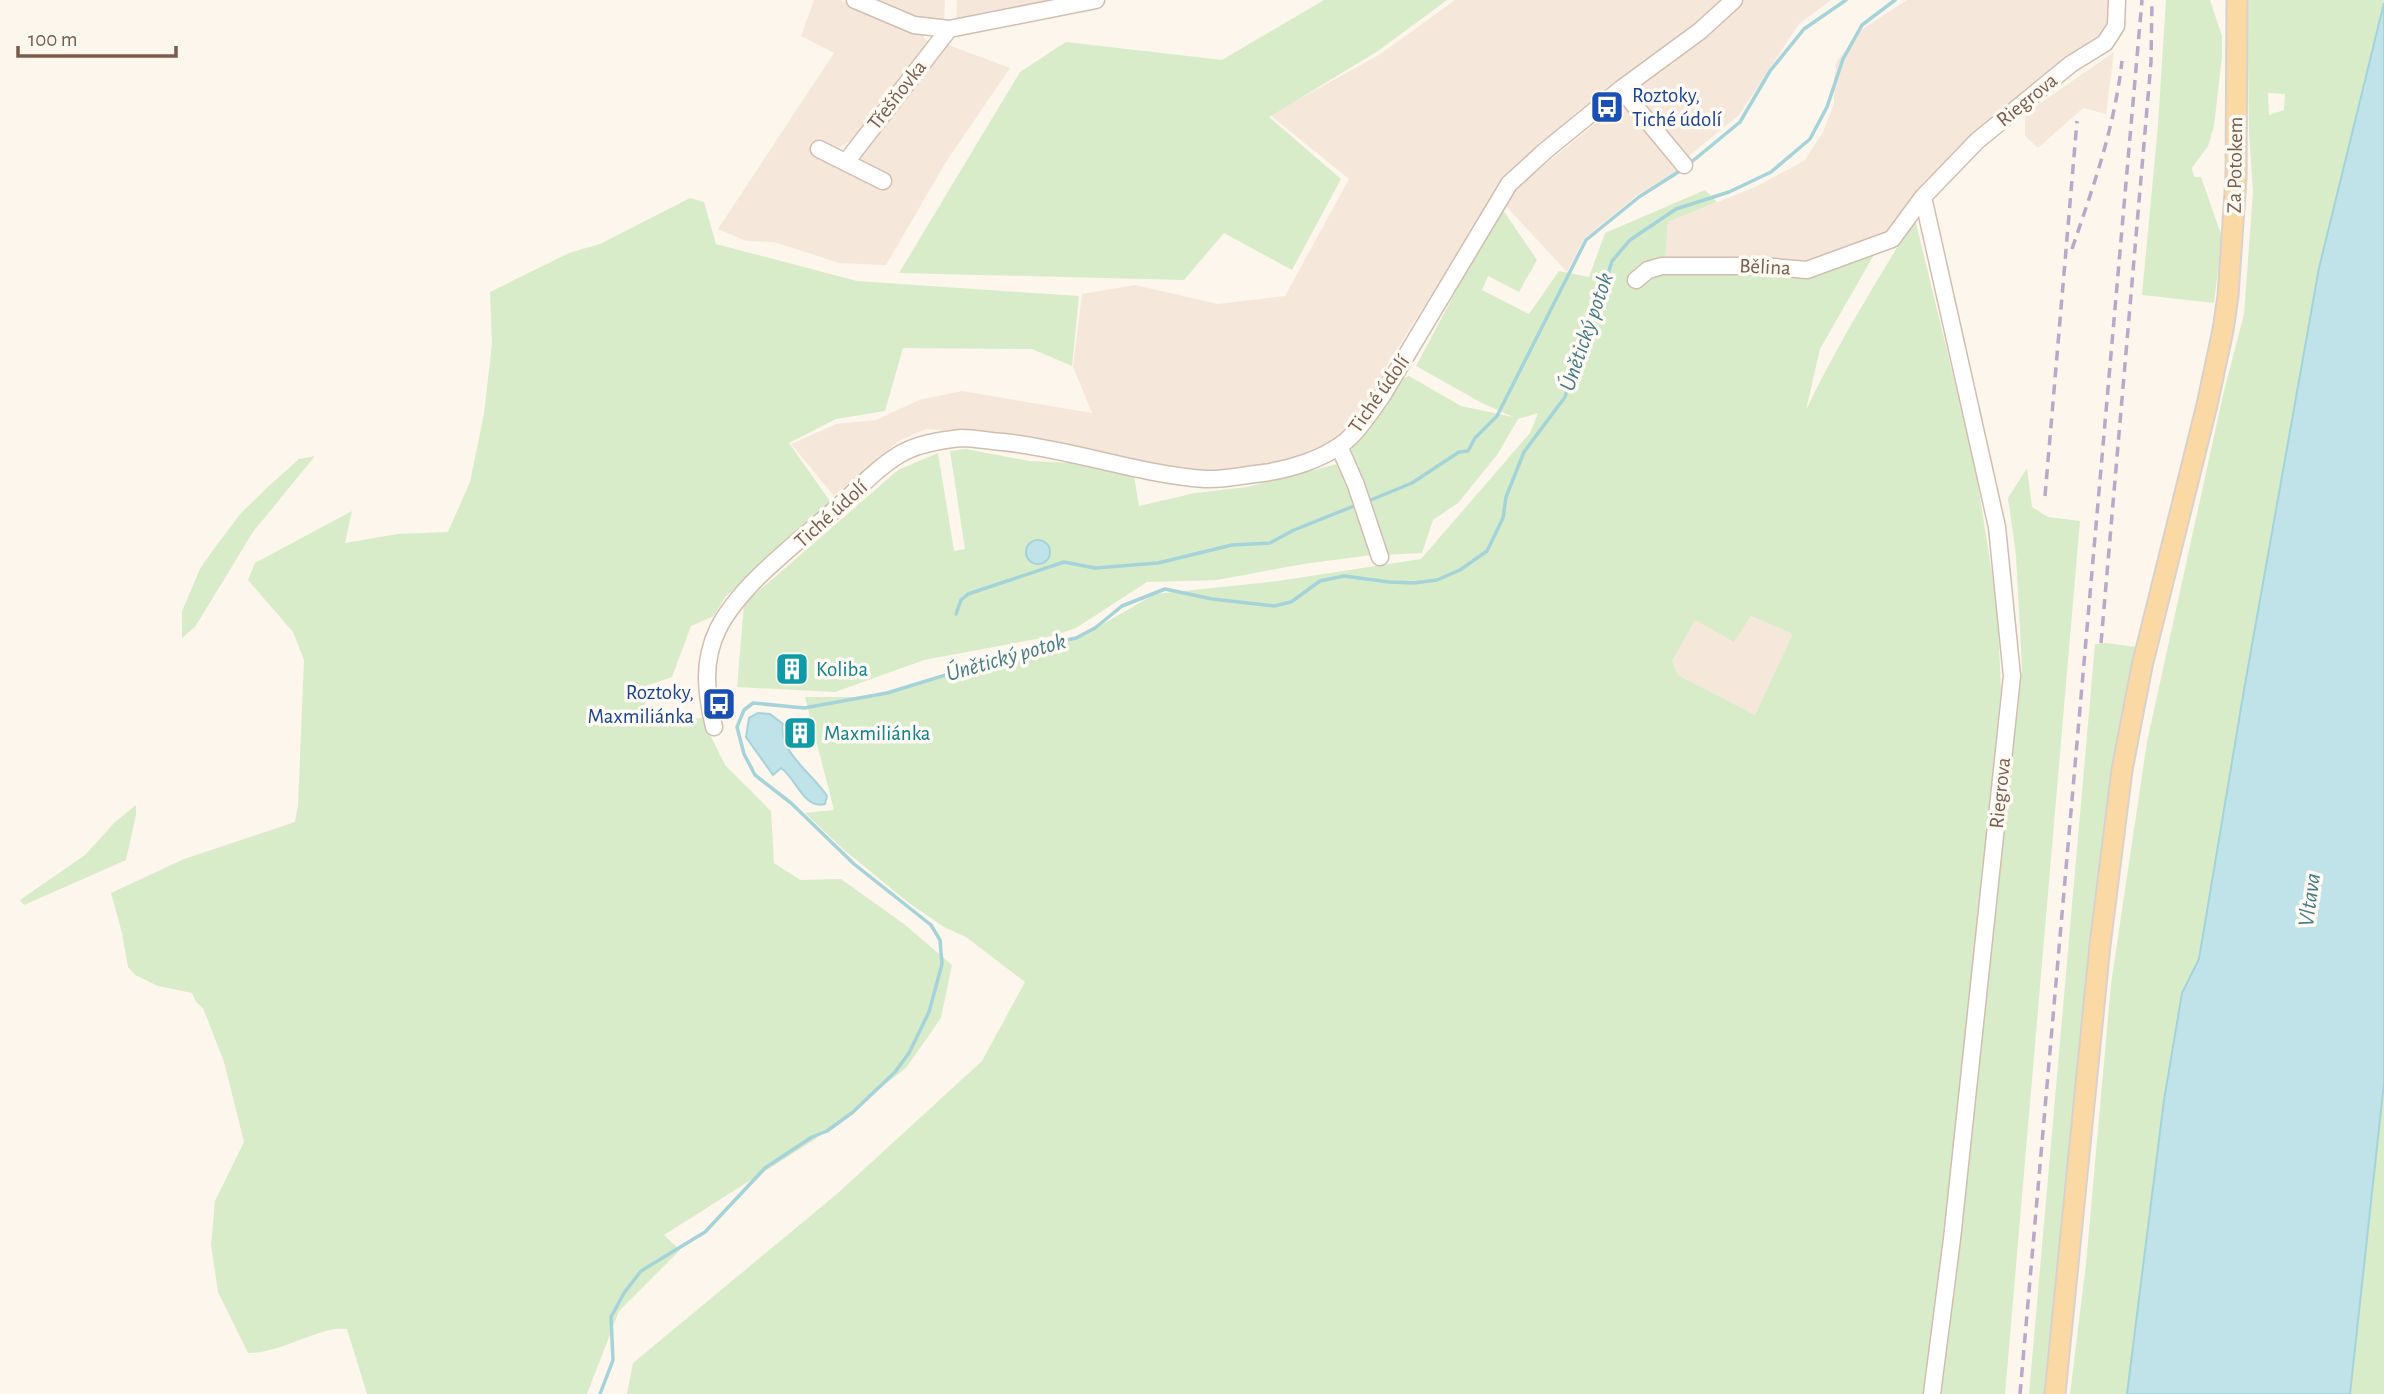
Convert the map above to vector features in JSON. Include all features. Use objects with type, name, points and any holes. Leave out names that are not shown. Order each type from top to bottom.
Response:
[{"type":"main road","name":"Za Potokem","points":[[2055,1394],[2101,932],[2122,770],[2142,666],[2223,330],[2234,241],[2237,0]]},
{"type":"street","points":[[855,0],[914,25],[949,29],[1096,0]]},
{"type":"street","name":"Tiché údolí","points":[[714,727],[708,699],[706,668],[717,630],[730,609],[749,587],[903,452],[931,442],[963,438],[1075,453],[1164,474],[1209,480],[1278,471],[1296,466],[1339,446],[1359,427],[1382,396],[1509,184],[1545,151],[1621,89],[1700,31],[1734,0]]},
{"type":"street","name":"Riegrova","points":[[1892,239],[1923,197],[1977,141],[2071,64],[2105,43],[2116,26],[2117,0]]},
{"type":"street","name":"Třešňovka","points":[[846,162],[949,29]]},
{"type":"street","points":[[1621,89],[1684,165]]},
{"type":"street","points":[[819,149],[883,181]]},
{"type":"street","name":"Riegrova","points":[[1923,197],[1997,527],[2012,676],[1952,1239],[1932,1394]]},
{"type":"street","name":"Bělina","points":[[1636,280],[1648,270],[1662,266],[1762,266],[1807,270],[1892,239]]},
{"type":"street","points":[[1339,446],[1356,485],[1380,557]]},
{"type":"shaded area","points":[[814,0],[840,0],[923,35],[927,42],[926,49],[855,139],[838,148],[819,141],[859,162],[860,154],[946,44],[1010,68],[946,162],[886,265],[839,263],[774,242],[746,241],[718,229],[834,53],[801,36]]},
{"type":"shaded area","points":[[872,0],[945,0],[944,21],[919,19]]},
{"type":"shaded area","points":[[957,0],[1071,0],[956,19]]},
{"type":"shaded area","points":[[1455,0],[1723,0],[1680,39],[1634,69],[1577,112],[1500,181],[1491,200],[1387,365],[1381,387],[1355,422],[1336,441],[1293,462],[1203,477],[966,432],[926,429],[899,441],[834,496],[791,444],[836,424],[876,420],[919,400],[962,391],[1092,413],[1073,367],[1082,294],[1135,285],[1218,304],[1285,296],[1349,179],[1270,115],[1379,55]]},
{"type":"shaded area","points":[[1744,0],[1831,0],[1799,24],[1739,115],[1685,159],[1631,93],[1702,38]]},
{"type":"shaded area","points":[[1907,0],[2112,0],[2111,23],[2101,39],[2061,64],[2005,107],[1923,183],[1882,240],[1809,267],[1665,261],[1668,222],[1755,187],[1804,161],[1823,132],[1834,103],[1837,61],[1861,30]]},
{"type":"shaded area","points":[[2114,52],[2106,114],[2083,108],[2038,148],[2025,136],[2025,114]]},
{"type":"shaded area","points":[[1625,99],[1679,170],[1636,196],[1584,239],[1567,272],[1505,205],[1512,192]]},
{"type":"shaded area","points":[[1751,616],[1794,634],[1755,715],[1678,675],[1672,661],[1695,619],[1734,641]]},
{"type":"green space","points":[[1324,0],[1447,0],[1378,51],[1269,117],[1341,179],[1292,270],[1224,233],[1184,280],[899,273],[1020,72],[1066,42],[1222,60]]},
{"type":"green space","points":[[2166,0],[2210,0],[2222,36],[2214,126],[2208,146],[2192,168],[2194,177],[2201,177],[2222,237],[2214,303],[2142,295],[2158,125]]},
{"type":"green space","points":[[2247,0],[2384,0],[2319,268],[2199,959],[2182,993],[2164,1100],[2127,1394],[2070,1394],[2086,1264],[2111,984],[2147,742],[2223,395],[2244,314],[2253,192],[2249,133]],"holes":[[[2268,93],[2285,94],[2284,110],[2269,115]]]},
{"type":"green space","points":[[1705,190],[1717,202],[1668,222],[1665,261],[1677,273],[1847,258],[1879,246],[1820,349],[1806,410],[1870,292],[1912,223],[1916,223],[1975,466],[1997,605],[2001,688],[1960,1112],[1925,1394],[627,1394],[633,1363],[838,1193],[982,1061],[1025,982],[966,937],[944,927],[909,903],[843,849],[805,813],[834,810],[805,697],[874,697],[1077,639],[1155,594],[1278,581],[1421,559],[1530,433],[1538,413],[1518,419],[1497,455],[1458,503],[1433,520],[1422,553],[1381,555],[1350,452],[1404,378],[1409,376],[1461,406],[1513,417],[1416,366],[1501,207],[1537,260],[1519,292],[1488,276],[1482,290],[1529,314],[1559,271],[1589,277],[1605,233]],"holes":[[[1751,616],[1793,634],[1755,715],[1678,675],[1672,661],[1695,620],[1734,642]]]},
{"type":"green space","points":[[690,198],[704,202],[716,244],[857,281],[1079,296],[1072,366],[1032,349],[903,348],[885,411],[836,419],[789,443],[834,507],[725,597],[714,616],[691,626],[672,677],[640,688],[652,722],[702,718],[725,765],[771,811],[774,863],[800,880],[841,879],[904,924],[952,965],[941,1018],[906,1068],[814,1140],[664,1235],[680,1250],[619,1311],[587,1394],[367,1394],[347,1329],[327,1331],[273,1349],[248,1353],[218,1292],[211,1245],[215,1201],[244,1142],[224,1062],[203,1008],[192,993],[158,986],[135,975],[128,967],[111,893],[184,859],[295,822],[304,660],[293,632],[248,580],[255,563],[352,511],[345,543],[398,534],[448,532],[470,482],[484,414],[492,344],[490,292],[569,253],[600,244]]},
{"type":"green space","points":[[966,449],[1029,461],[1092,464],[1134,476],[1139,506],[1195,493],[1247,487],[1341,463],[1372,555],[1303,564],[1217,580],[1147,582],[1076,628],[1052,636],[924,660],[835,692],[737,687],[744,604],[898,470],[938,453],[954,551],[965,549],[950,451]]},
{"type":"green space","points":[[315,456],[253,532],[195,627],[182,638],[182,611],[200,569],[213,550],[241,513],[270,485],[299,459]]},
{"type":"green space","points":[[2027,468],[2032,507],[2048,517],[2080,521],[2005,1394],[1936,1394],[1992,942],[2022,667],[2016,555],[2008,498]]},
{"type":"green space","points":[[2095,644],[2136,647],[2114,762],[2091,930],[2047,1394],[2029,1394]]},
{"type":"green space","points":[[136,805],[126,860],[24,905],[20,900],[85,855],[115,822]]},
{"type":"green space","points":[[2384,1083],[2384,1394],[2350,1394]]},
{"type":"water","name":"Vltava","points":[[2384,3],[2384,1083],[2350,1394],[2127,1394],[2164,1100],[2182,993],[2199,959],[2319,268]]},
{"type":"water","points":[[1038,540],[1047,543],[1050,552],[1047,561],[1038,564],[1029,561],[1026,552],[1029,543]]},
{"type":"water","points":[[758,713],[770,714],[783,724],[786,744],[827,796],[825,804],[818,805],[806,798],[781,768],[773,775],[746,737],[749,718]]},
{"type":"waterway","points":[[1689,164],[1740,122],[1770,71],[1804,29],[1846,0]]},
{"type":"waterway","name":"Únětický potok","points":[[600,1394],[613,1360],[611,1317],[624,1293],[641,1271],[705,1232],[765,1168],[853,1112],[895,1072],[909,1053],[929,1012],[942,964],[940,940],[931,925],[854,864],[791,803],[755,775],[744,754],[737,727],[744,710],[753,703],[804,708],[887,693],[1040,646],[1076,638],[1095,628],[1122,606],[1165,589],[1212,599],[1274,606],[1291,602],[1320,581],[1344,576],[1414,583],[1437,580],[1460,570],[1487,551],[1503,518],[1506,497],[1524,452],[1565,397],[1576,363],[1589,336],[1612,261],[1630,240],[1676,209],[1729,192],[1771,172],[1810,139],[1827,107],[1843,59],[1862,25],[1895,0]]},
{"type":"waterway","points":[[1366,502],[1412,483],[1459,452],[1468,451],[1475,438],[1497,416],[1586,240],[1639,197],[1683,169]]},
{"type":"waterway","points":[[956,614],[961,600],[968,594],[1064,562],[1095,568],[1158,563],[1232,545],[1270,543],[1294,530],[1359,504]]},
{"type":"railway","points":[[2020,1394],[2142,0]]},
{"type":"railway","points":[[2101,643],[2151,62],[2152,0]]},
{"type":"railway","points":[[2072,249],[2108,134],[2122,61]]},
{"type":"railway","points":[[2045,496],[2077,121]]},
{"type":"place","name":"Roztoky, Tiché údolí","points":[[1607,107]]},
{"type":"place","name":"Koliba","points":[[792,669]]},
{"type":"place","name":"Roztoky, Maxmiliánka","points":[[719,704]]},
{"type":"place","name":"Maxmiliánka","points":[[800,733]]}]
